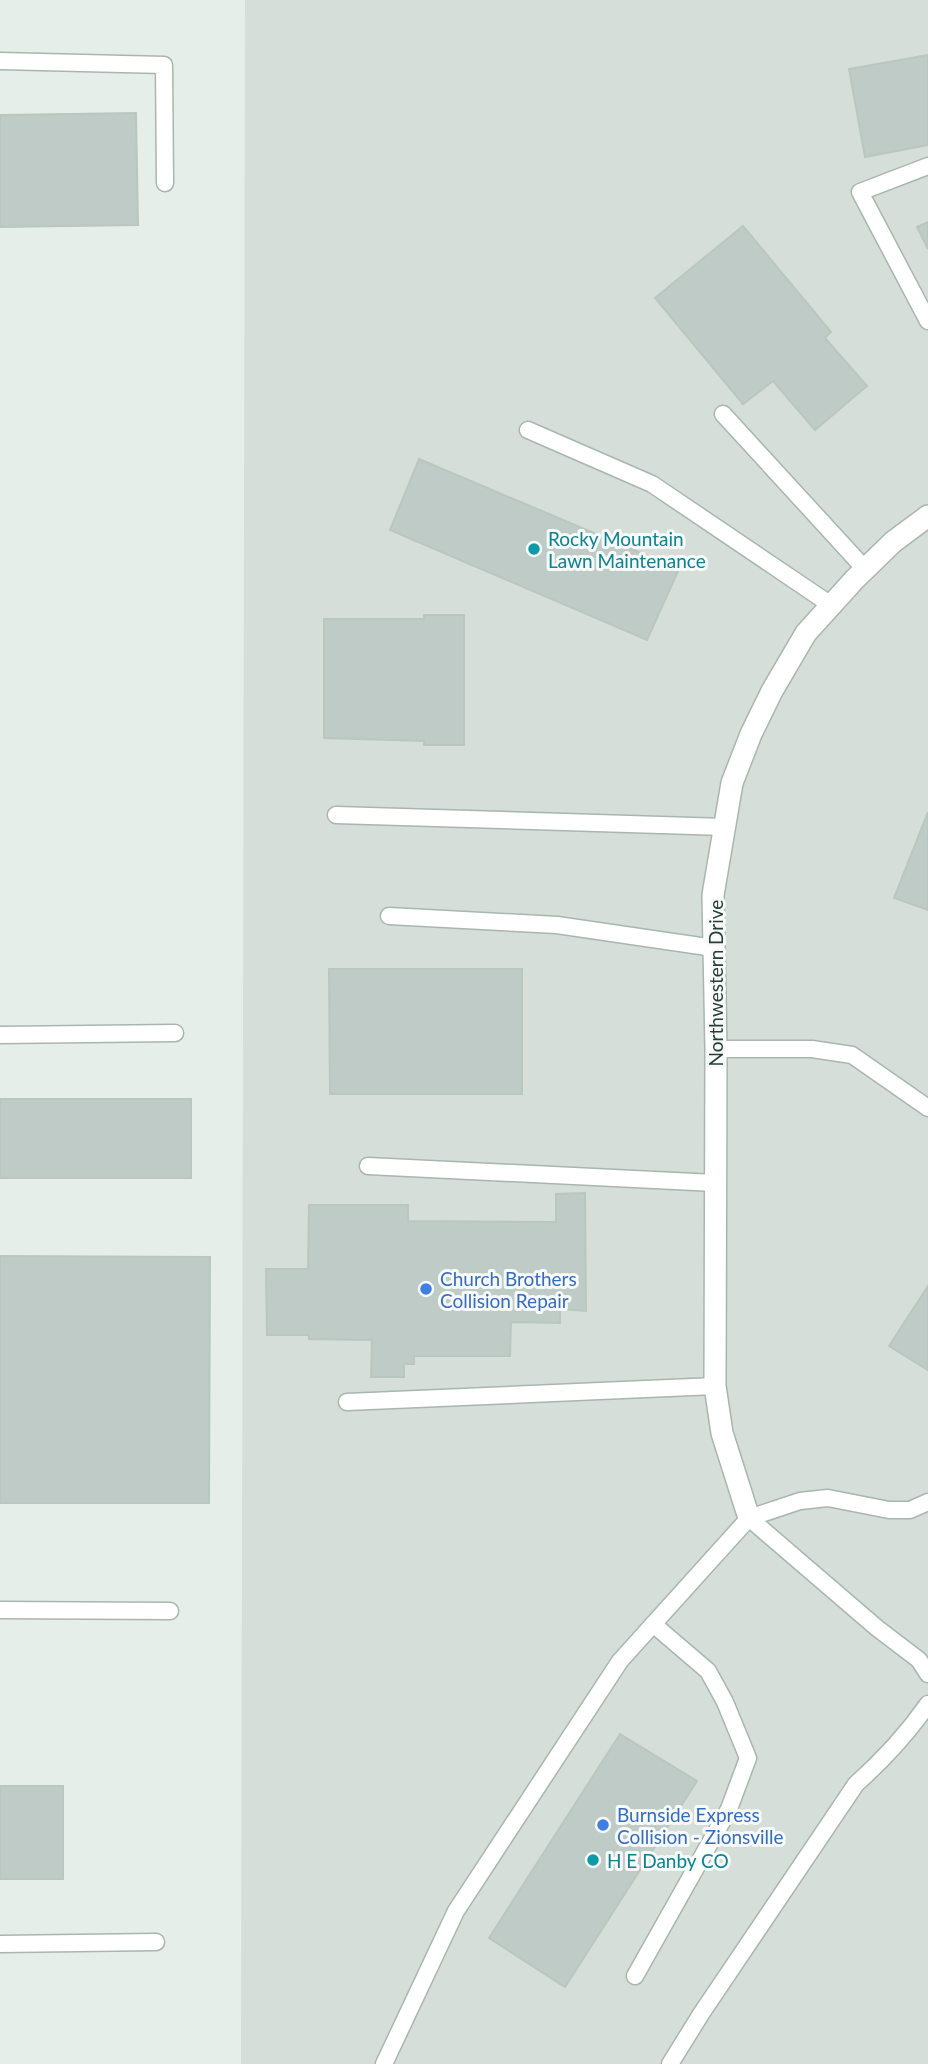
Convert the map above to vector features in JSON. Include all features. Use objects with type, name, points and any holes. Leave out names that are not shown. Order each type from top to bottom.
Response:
[{"type":"street","name":"Northwestern Drive","points":[[748,1518],[722,1433],[715,1386],[716,1049],[713,895],[732,783],[756,723],[806,633],[893,542],[928,516]]},
{"type":"lane","points":[[0,61],[164,65],[164,184]]},
{"type":"lane","points":[[928,166],[860,192],[928,321]]},
{"type":"lane","points":[[723,414],[866,569]]},
{"type":"lane","points":[[528,430],[652,484],[831,605]]},
{"type":"lane","points":[[336,815],[725,827]]},
{"type":"lane","points":[[390,916],[556,925],[714,948]]},
{"type":"lane","points":[[0,1035],[175,1033]]},
{"type":"lane","points":[[716,1049],[812,1049],[852,1055],[928,1108]]},
{"type":"lane","points":[[368,1166],[715,1183]]},
{"type":"lane","points":[[347,1402],[715,1386]]},
{"type":"lane","points":[[384,2064],[456,1911],[620,1661],[748,1518],[800,1501],[828,1498],[890,1510],[910,1510],[928,1502]]},
{"type":"lane","points":[[748,1518],[877,1628],[919,1660],[928,1674]]},
{"type":"lane","points":[[0,1610],[170,1611]]},
{"type":"lane","points":[[635,1976],[729,1809],[748,1758],[725,1702],[708,1671],[653,1624]]},
{"type":"lane","points":[[670,2064],[856,1784],[878,1765],[928,1704]]},
{"type":"lane","points":[[0,1944],[156,1942]]},
{"type":"shaded area","points":[[245,0],[928,0],[928,2064],[241,2064]]},
{"type":"building","points":[[928,55],[928,145],[865,157],[849,69]]},
{"type":"building","points":[[136,113],[138,225],[0,227],[0,115]]},
{"type":"building","points":[[928,222],[928,249],[917,227]]},
{"type":"building","points":[[743,226],[831,332],[825,338],[867,386],[815,430],[773,381],[743,404],[655,298]]},
{"type":"building","name":"Rocky Mountain Lawn Maintenance","points":[[419,459],[679,569],[647,640],[390,530]]},
{"type":"building","points":[[424,615],[464,615],[464,745],[324,738],[324,619],[424,619]]},
{"type":"building","points":[[928,812],[928,910],[894,898]]},
{"type":"building","points":[[329,969],[522,969],[522,1094],[330,1094]]},
{"type":"building","points":[[0,1099],[191,1099],[191,1178],[0,1178]]},
{"type":"building","name":"Church Brothers Collision Repair","points":[[585,1193],[586,1311],[560,1309],[560,1323],[511,1322],[510,1356],[414,1356],[414,1364],[404,1364],[404,1377],[371,1377],[372,1340],[267,1335],[266,1269],[308,1269],[309,1205],[408,1205],[408,1221],[556,1222],[556,1194]]},
{"type":"building","points":[[0,1256],[210,1257],[209,1503],[0,1503]]},
{"type":"building","points":[[928,1286],[928,1370],[889,1346]]},
{"type":"building","name":"H E Danby CO","points":[[620,1734],[697,1781],[565,1987],[489,1938]]},
{"type":"building","points":[[0,1786],[63,1786],[63,1879],[0,1879]]},
{"type":"place","name":"Rocky Mountain Lawn Maintenance","points":[[534,549]]},
{"type":"place","name":"Church Brothers Collision Repair","points":[[426,1289]]},
{"type":"place","name":"Burnside Express Collision - Zionsville","points":[[603,1825]]},
{"type":"place","name":"H E Danby CO","points":[[593,1860]]}]
